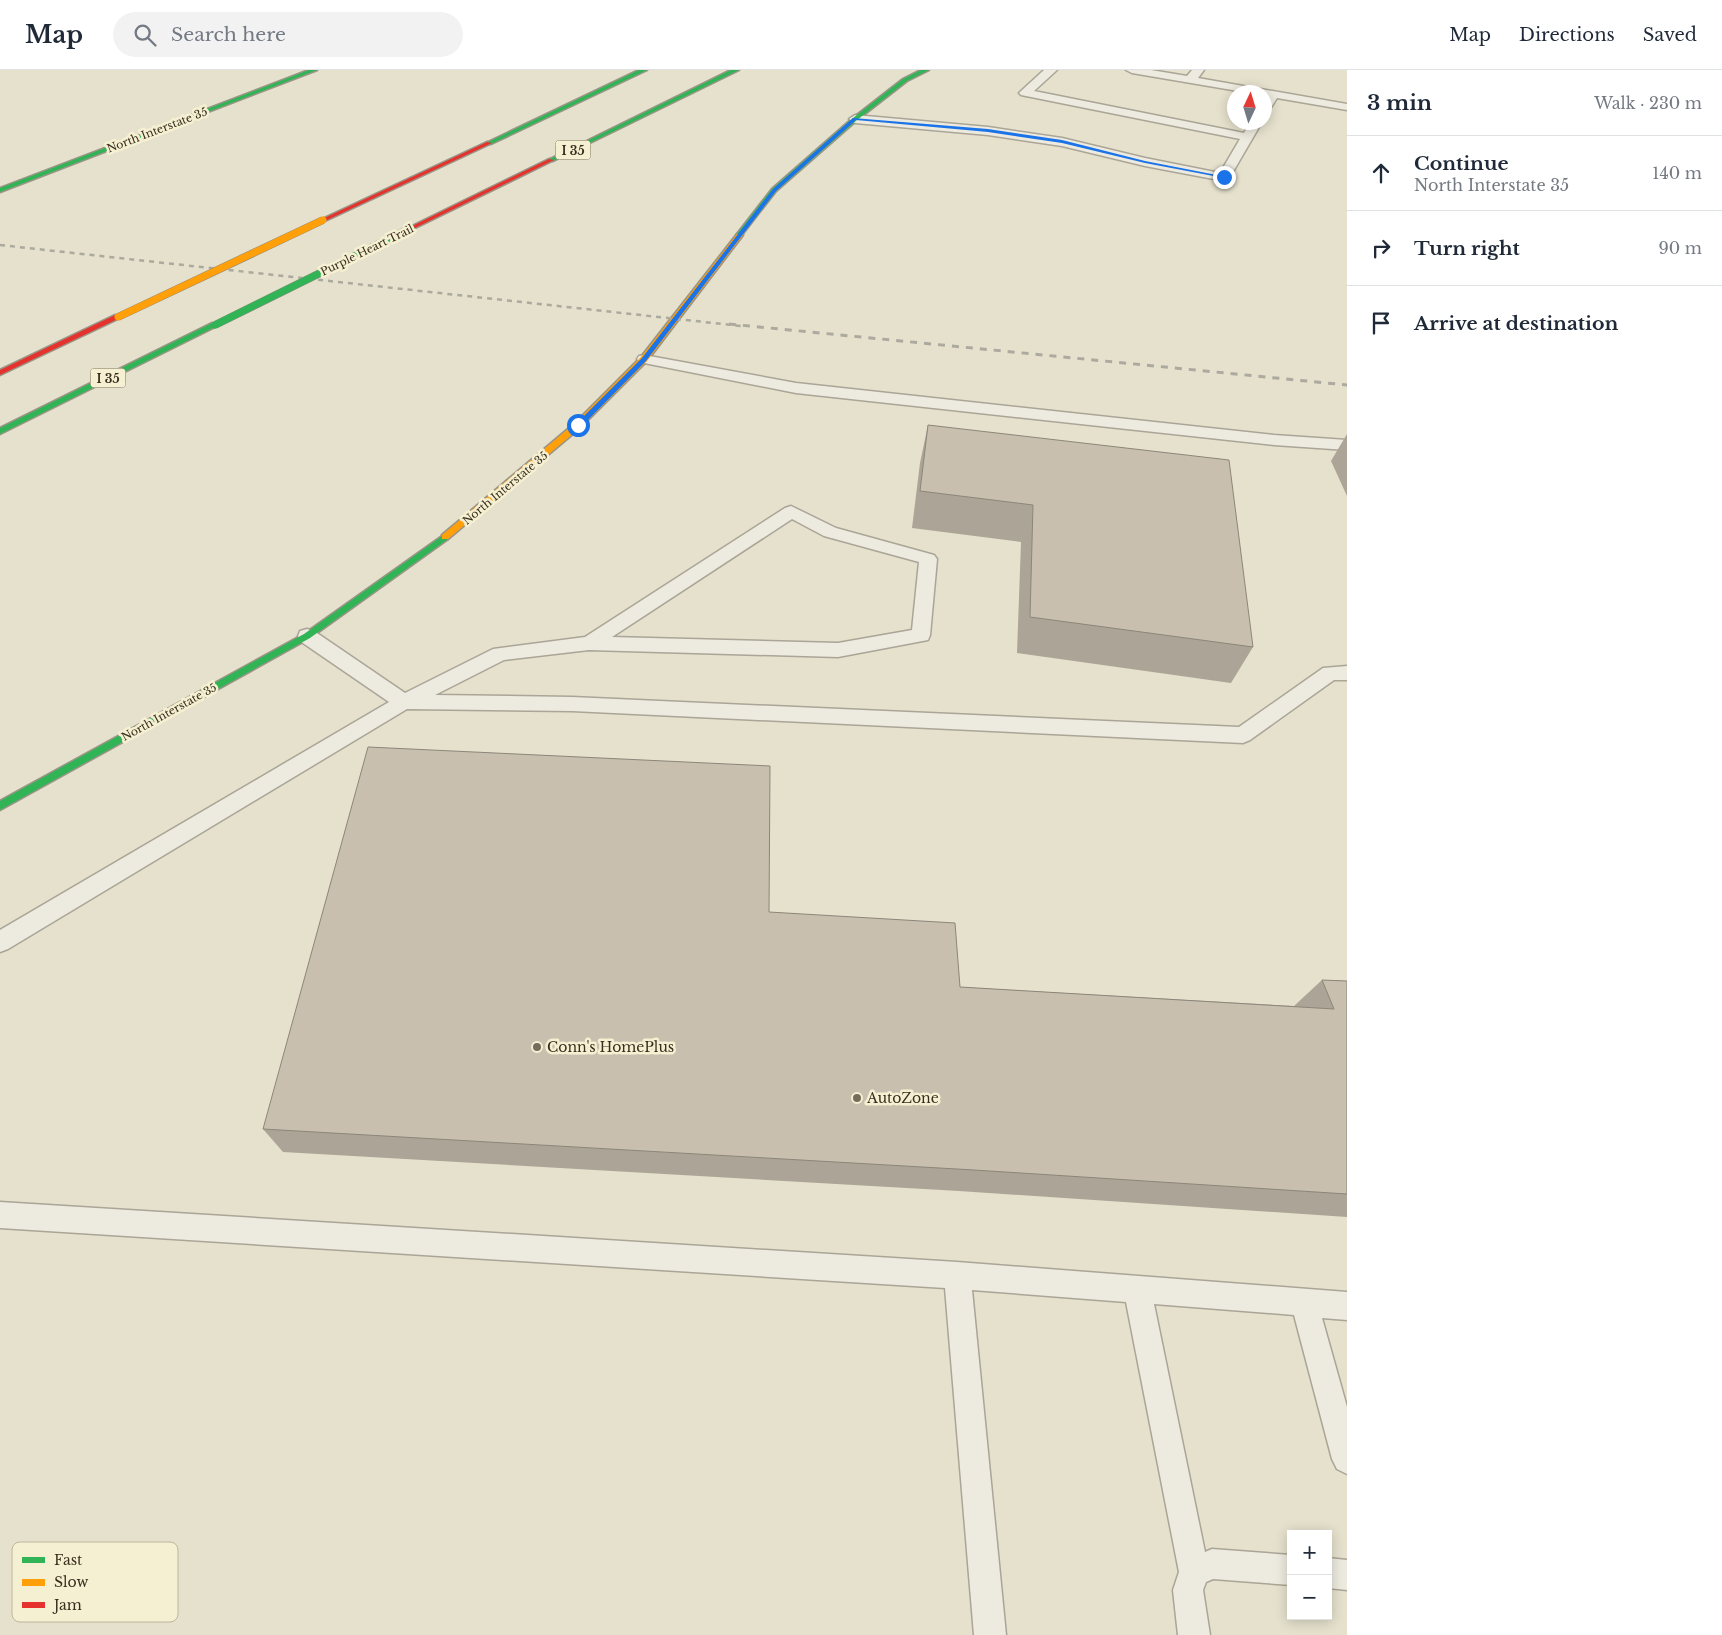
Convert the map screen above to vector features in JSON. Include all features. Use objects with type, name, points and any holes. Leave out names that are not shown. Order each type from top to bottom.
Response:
[{"type":"main road","name":"North Interstate 35","points":[[0,190],[314,70]]},
{"type":"main road","points":[[0,373],[644,70]]},
{"type":"main road","name":"Purple Heart Trail","points":[[0,431],[736,70]]},
{"type":"main road","name":"North Interstate 35","points":[[0,806],[307,636],[454,531],[578,425],[644,359],[774,190],[855,119],[905,80],[926,70]]},
{"type":"lane","points":[[1051,70],[1025,93],[1247,137]]},
{"type":"lane","points":[[1132,70],[1347,107]]},
{"type":"lane","points":[[1190,80],[1198,70]]},
{"type":"lane","points":[[855,119],[988,130],[1062,142],[1145,162],[1224,177],[1251,130]]},
{"type":"lane","points":[[644,359],[796,388],[1274,440],[1347,445]]},
{"type":"lane","points":[[0,942],[404,702],[500,654],[589,643],[838,650],[921,635],[928,559],[830,532],[791,512],[589,643]]},
{"type":"lane","points":[[307,636],[404,702],[572,704],[1243,735],[1330,673],[1347,673]]},
{"type":"lane","points":[[0,1215],[958,1275],[1347,1306]]},
{"type":"lane","points":[[958,1275],[990,1635]]},
{"type":"lane","points":[[1137,1289],[1194,1572],[1188,1590],[1194,1635]]},
{"type":"lane","points":[[1304,1302],[1347,1459]]},
{"type":"lane","points":[[1194,1572],[1212,1564],[1287,1570]]},
{"type":"lane","points":[[1332,1574],[1347,1575]]},
{"type":"building","points":[[928,425],[1229,460],[1253,647],[1030,617],[1033,505],[920,491]]},
{"type":"building","points":[[368,747],[770,766],[769,912],[955,923],[960,987],[1334,1009],[1322,980],[1347,981],[1347,1194],[974,1170],[263,1129]]},
{"type":"railway","points":[[0,245],[741,326]]},
{"type":"railway","points":[[729,324],[1347,385]]},
{"type":"traffic: fast","points":[[0,190],[314,70]]},
{"type":"traffic: fast","points":[[489,143],[644,70]]},
{"type":"traffic: fast","points":[[551,160],[736,70]]},
{"type":"traffic: fast","points":[[739,235],[774,190],[855,119],[905,80],[926,70]]},
{"type":"traffic: fast","points":[[215,325],[411,228]]},
{"type":"traffic: fast","points":[[0,431],[215,325]]},
{"type":"traffic: fast","points":[[0,806],[307,636],[445,537]]},
{"type":"traffic: slow","points":[[118,317],[323,220]]},
{"type":"traffic: slow","points":[[445,537],[578,425],[644,359],[739,235]]},
{"type":"traffic: jam","points":[[323,220],[489,143]]},
{"type":"traffic: jam","points":[[411,228],[551,160]]},
{"type":"traffic: jam","points":[[0,373],[118,317]]},
{"type":"place","name":"Conn's HomePlus","points":[[537,1047]]},
{"type":"place","name":"AutoZone","points":[[857,1098]]},
{"type":"route","points":[[578,425],[644,359],[774,190],[855,119],[988,130],[1062,142],[1145,162],[1224,177]]}]
